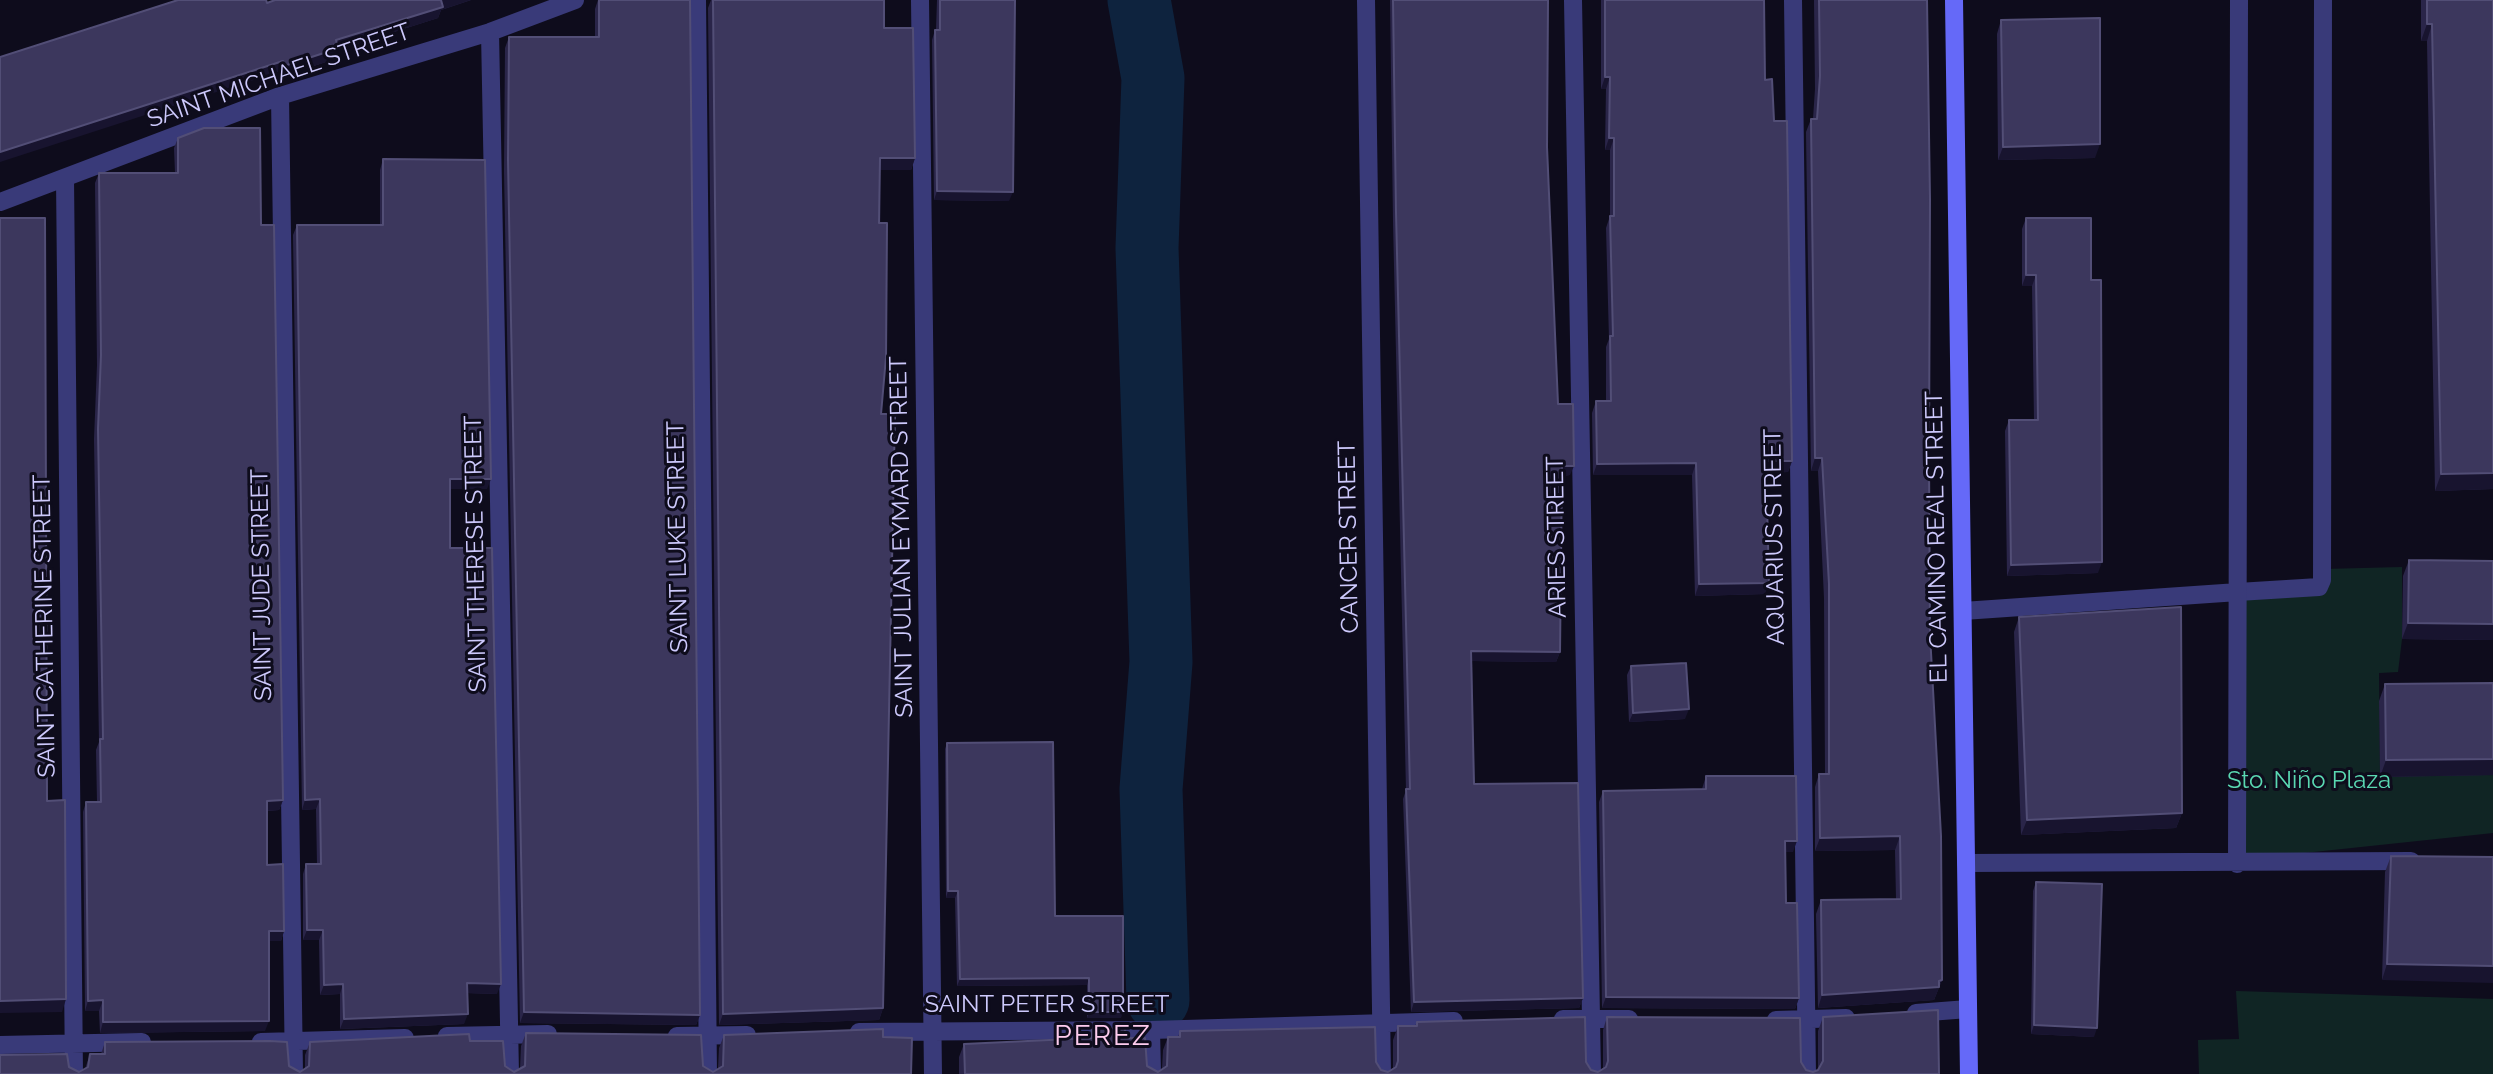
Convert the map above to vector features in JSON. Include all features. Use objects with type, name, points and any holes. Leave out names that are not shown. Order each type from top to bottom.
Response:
[{"type":"street","name":"SAINT MICHAEL STREET","points":[[0,202],[280,96],[490,32],[575,0]]},
{"type":"street","name":"SAINT LUKE STREET","points":[[698,0],[708,1074]]},
{"type":"street","name":"SAINT JULIAN EYMARD STREET","points":[[920,0],[933,1074]]},
{"type":"street","name":"CANCER STREET","points":[[1366,0],[1382,1074]]},
{"type":"street","name":"ARIES STREET","points":[[1573,0],[1592,1074]]},
{"type":"street","name":"AQUARIUS STREET","points":[[1793,0],[1807,1074]]},
{"type":"street","name":"EL CAMINO REAL STREET","points":[[1954,0],[1969,1074]]},
{"type":"street","points":[[2237,864],[2239,0]]},
{"type":"street","points":[[1963,611],[2319,587],[2322,580],[2322,0]]},
{"type":"street","name":"SAINT THERESE STREET","points":[[490,32],[510,1074]]},
{"type":"street","name":"SAINT JUDE STREET","points":[[280,96],[294,1074]]},
{"type":"street","name":"SAINT CATHERINE STREET","points":[[65,178],[74,1074]]},
{"type":"street","points":[[1966,863],[2237,864],[2426,860]]},
{"type":"street","points":[[1898,1014],[1968,1009]]},
{"type":"street","points":[[1752,1020],[1858,1017]]},
{"type":"street","points":[[1548,1019],[1643,1019]]},
{"type":"street","name":"SAINT PETER STREET","points":[[840,1032],[933,1029],[1151,1030],[1478,1020]]},
{"type":"street","points":[[1151,1030],[1152,1074]]},
{"type":"street","points":[[239,1042],[510,1034],[562,1035]]},
{"type":"street","points":[[654,1036],[760,1035]]},
{"type":"street","points":[[0,1045],[156,1042]]},
{"type":"green space","name":"Sto. Niño Plaza","points":[[2402,567],[2402,639],[2398,672],[2379,673],[2380,776],[2493,775],[2493,833],[2238,860],[2238,593],[2325,590],[2325,569]]},
{"type":"green space","points":[[2236,991],[2493,999],[2493,1074],[2199,1074],[2198,1040],[2239,1039]]},
{"type":"building","points":[[178,0],[266,0],[267,3],[275,0],[441,0],[443,7],[336,40],[337,44],[329,46],[330,51],[284,66],[283,61],[0,152],[0,57]]},
{"type":"building","points":[[599,0],[690,0],[700,1015],[524,1012],[508,160],[509,37],[599,37]]},
{"type":"building","points":[[713,0],[884,0],[884,28],[913,28],[915,158],[880,158],[879,223],[887,223],[886,357],[881,414],[895,414],[883,1008],[723,1014]]},
{"type":"building","points":[[940,0],[1015,0],[1013,192],[937,191],[935,30],[940,30]]},
{"type":"building","points":[[1393,0],[1548,0],[1547,147],[1558,404],[1573,404],[1574,466],[1562,466],[1560,652],[1471,651],[1474,784],[1578,783],[1583,998],[1414,1002],[1406,789],[1410,789]]},
{"type":"building","points":[[1605,0],[1764,0],[1765,80],[1772,79],[1774,121],[1787,121],[1792,461],[1766,461],[1769,583],[1699,584],[1696,463],[1597,464],[1596,401],[1611,401],[1610,336],[1613,336],[1610,216],[1614,216],[1614,138],[1609,138],[1610,77],[1605,77]]},
{"type":"building","points":[[1819,0],[1927,0],[1930,634],[1941,836],[1942,980],[1939,981],[1939,987],[1822,995],[1821,900],[1901,899],[1900,836],[1820,838],[1819,774],[1829,774],[1829,584],[1822,458],[1815,458],[1811,119],[1817,119],[1820,76]]},
{"type":"building","points":[[2427,0],[2493,0],[2493,473],[2441,474],[2432,24],[2427,24]]},
{"type":"building","points":[[2100,18],[2100,144],[2003,147],[2001,20]]},
{"type":"building","points":[[204,128],[260,128],[261,225],[274,225],[283,800],[267,801],[267,865],[283,864],[284,931],[269,931],[269,1021],[103,1022],[103,1000],[88,1001],[86,802],[101,802],[100,739],[103,739],[98,429],[101,355],[99,173],[178,173],[178,138]]},
{"type":"building","points":[[383,159],[485,160],[491,479],[450,479],[450,548],[492,548],[501,984],[467,983],[468,1014],[344,1019],[343,984],[324,985],[323,930],[307,930],[306,864],[321,864],[320,799],[305,800],[297,225],[383,225]]},
{"type":"building","points":[[0,218],[45,218],[47,801],[65,800],[66,999],[0,1001]]},
{"type":"building","points":[[2026,218],[2091,218],[2091,280],[2101,280],[2102,562],[2011,565],[2009,420],[2038,420],[2036,275],[2026,275]]},
{"type":"building","points":[[2409,560],[2493,561],[2493,624],[2408,623]]},
{"type":"building","points":[[2181,607],[2182,813],[2027,820],[2019,617]]},
{"type":"building","points":[[1686,663],[1689,709],[1633,713],[1631,666]]},
{"type":"building","points":[[2493,683],[2493,759],[2386,760],[2385,684]]},
{"type":"building","points":[[1053,742],[1055,916],[1123,916],[1123,1012],[1089,1012],[1089,978],[960,979],[958,891],[948,891],[947,743]]},
{"type":"building","points":[[1706,776],[1796,776],[1797,841],[1785,841],[1786,903],[1797,903],[1799,998],[1606,997],[1603,791],[1706,789]]},
{"type":"building","points":[[2391,856],[2493,857],[2493,966],[2387,964]]},
{"type":"building","points":[[2036,882],[2102,884],[2097,1028],[2034,1025]]},
{"type":"building","points":[[1938,1010],[1939,1074],[965,1074],[964,1044],[1092,1038],[1092,1028],[1125,1028],[1125,1038],[1145,1038],[1147,1066],[1158,1072],[1167,1066],[1168,1037],[1180,1037],[1180,1031],[1375,1027],[1376,1062],[1381,1070],[1388,1072],[1396,1067],[1398,1061],[1398,1026],[1417,1026],[1417,1022],[1585,1017],[1586,1062],[1591,1070],[1598,1072],[1606,1067],[1608,1061],[1607,1017],[1800,1018],[1801,1062],[1806,1070],[1813,1072],[1818,1070],[1823,1061],[1823,1017]]},
{"type":"building","points":[[883,1029],[883,1037],[912,1038],[911,1074],[0,1074],[0,1055],[67,1054],[69,1067],[79,1072],[88,1067],[90,1054],[105,1054],[105,1042],[287,1042],[289,1066],[300,1072],[309,1066],[310,1042],[469,1034],[470,1041],[503,1041],[505,1066],[514,1072],[525,1066],[526,1033],[701,1035],[703,1066],[713,1072],[723,1066],[724,1035]]},
{"type":"waterway","points":[[1139,0],[1153,78],[1147,248],[1161,662],[1151,789],[1158,1000]]},
{"type":"district","name":"PEREZ","points":[[1103,1037]]}]
